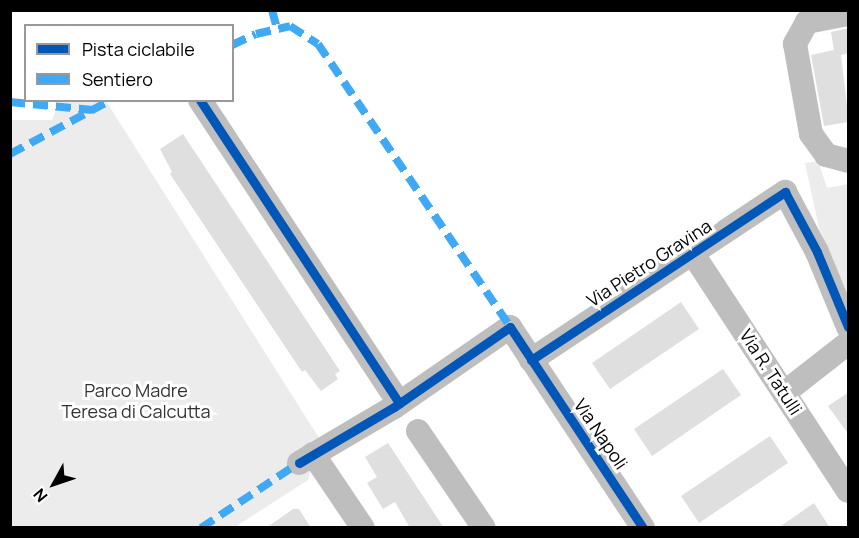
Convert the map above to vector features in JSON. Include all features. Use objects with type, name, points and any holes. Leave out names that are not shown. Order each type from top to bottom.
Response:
[{"type":"street","points":[[849,14],[807,22],[795,44],[811,134],[826,155],[849,161]]},
{"type":"street","points":[[201,102],[399,403],[306,459],[363,528]]},
{"type":"street","name":"Via Pietro Gravina","points":[[531,360],[785,192],[817,252],[849,327]]},
{"type":"street","name":"Via R. Tatulli","points":[[693,254],[849,491]]},
{"type":"street","name":"Via Napoli","points":[[399,403],[510,327],[643,528]]},
{"type":"street","points":[[784,393],[849,343]]},
{"type":"street","points":[[418,431],[484,528]]},
{"type":"green space","name":"Parco Madre Teresa di Calcutta","points":[[60,102],[107,102],[319,438],[308,480],[235,527],[11,527],[10,120],[52,120]]},
{"type":"green space","points":[[818,161],[827,188],[848,184],[848,295],[819,228],[805,163]]},
{"type":"building","points":[[849,28],[849,53],[841,55],[849,122],[824,126],[811,55],[834,50],[831,32]]},
{"type":"building","points":[[183,134],[340,371],[335,374],[338,379],[321,391],[305,370],[302,372],[170,174],[172,172],[160,149]]},
{"type":"building","points":[[681,302],[699,329],[610,389],[592,363]]},
{"type":"building","points":[[723,369],[741,395],[652,456],[634,429]]},
{"type":"building","points":[[849,392],[849,435],[828,406]]},
{"type":"building","points":[[770,436],[788,463],[699,523],[681,496]]},
{"type":"building","points":[[388,443],[444,528],[410,528],[395,502],[383,509],[367,483],[377,477],[365,457]]},
{"type":"building","points":[[814,503],[830,528],[778,528]]},
{"type":"building","points":[[293,509],[299,509],[311,528],[266,528]]},
{"type":"marked path","points":[[272,10],[277,29]]},
{"type":"marked path","points":[[234,44],[256,34],[290,26],[318,44],[510,327]]},
{"type":"marked path","points":[[10,102],[93,110]]},
{"type":"marked path","points":[[10,154],[107,102]]},
{"type":"marked path","points":[[201,528],[299,463]]},
{"type":"cycle path","points":[[201,102],[399,403]]},
{"type":"cycle path","points":[[531,360],[785,192],[817,252],[848,327]]},
{"type":"cycle path","points":[[299,463],[394,407],[510,327],[643,528]]}]
